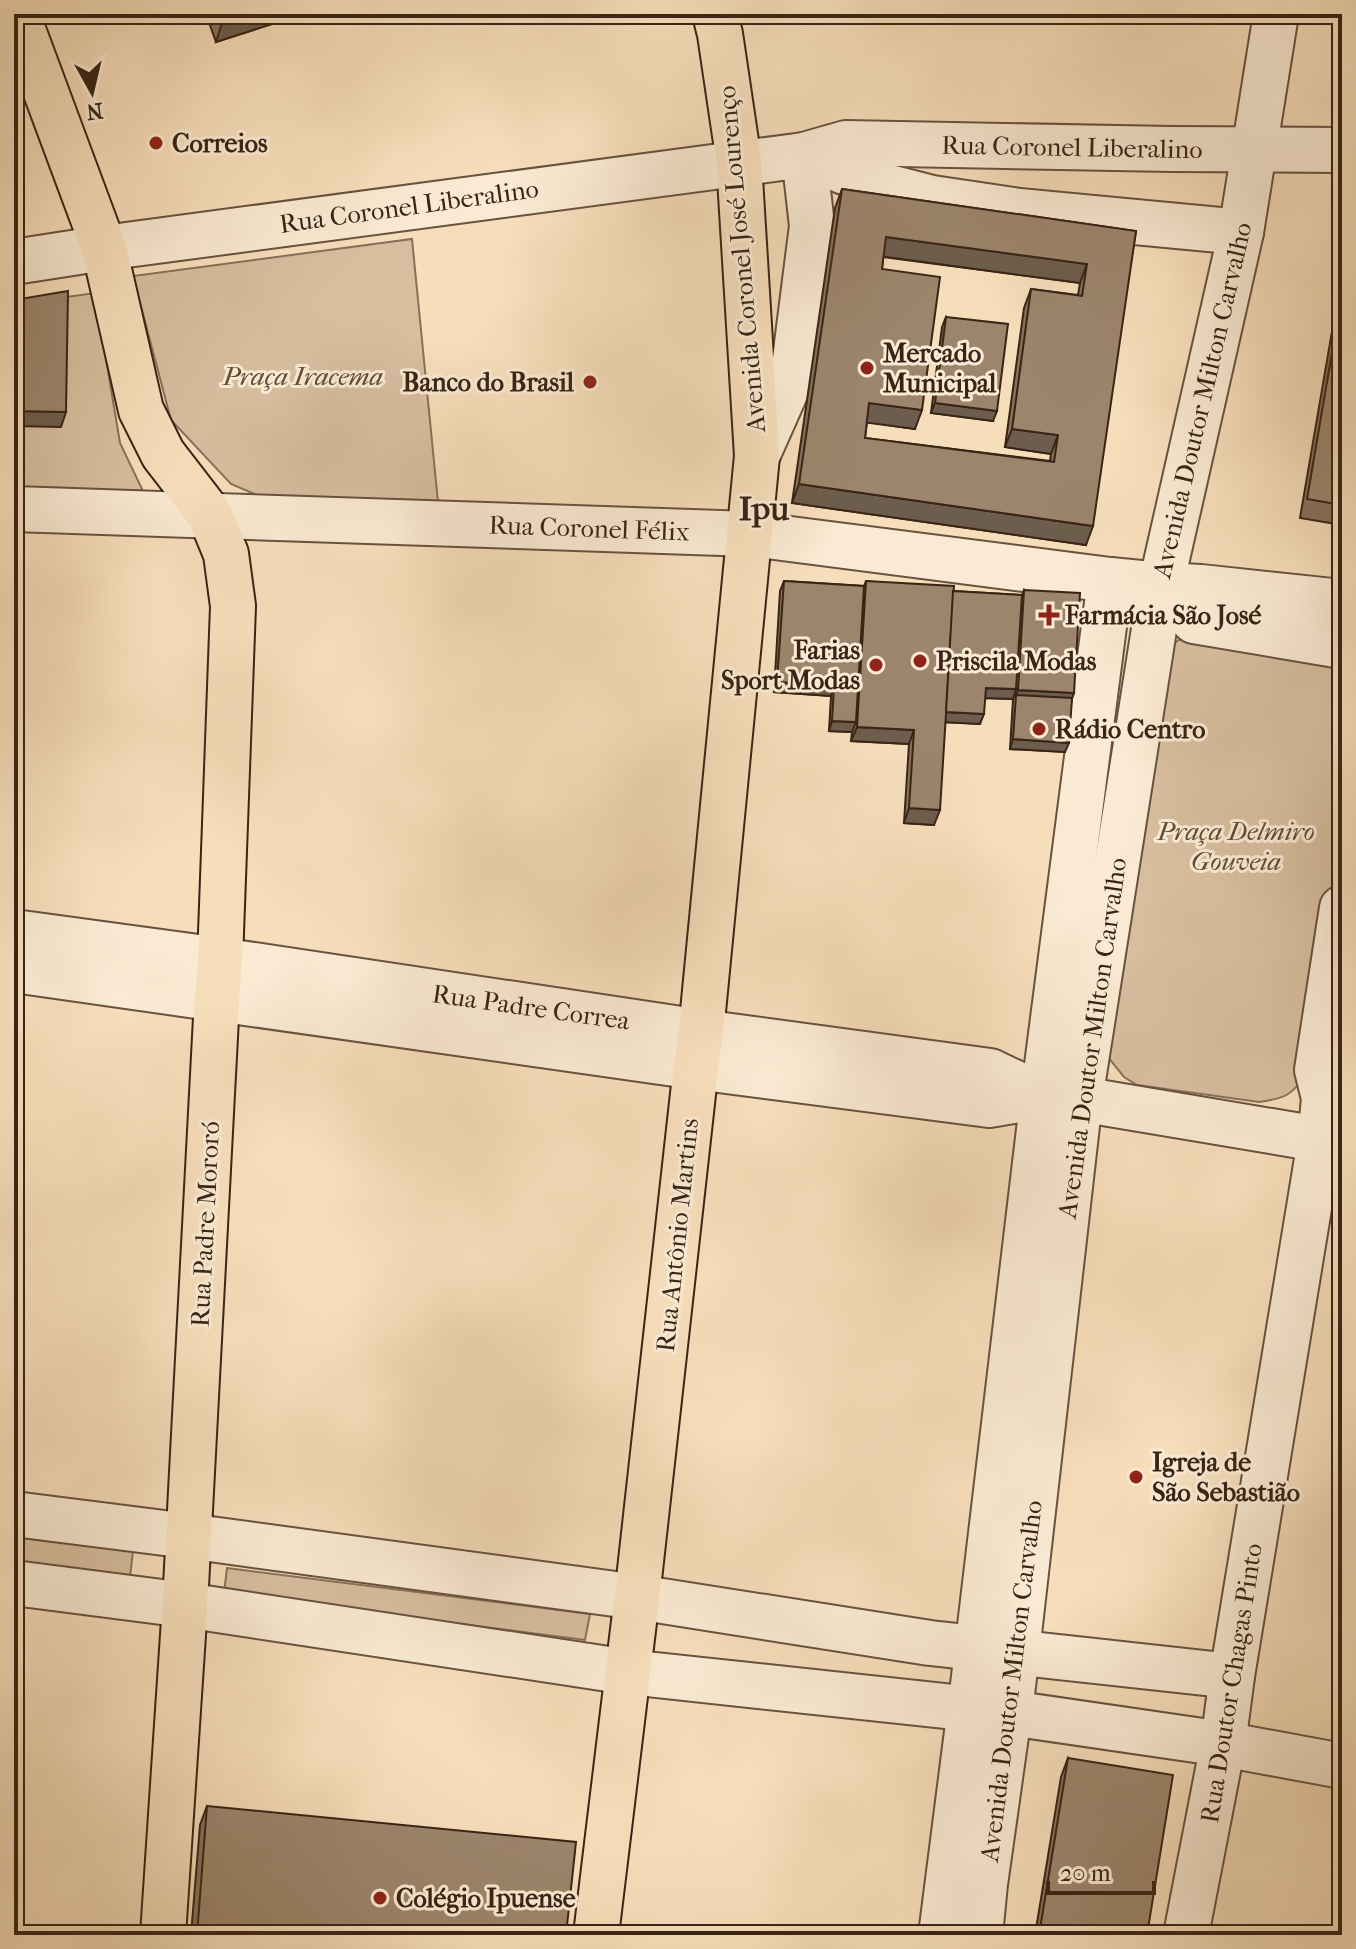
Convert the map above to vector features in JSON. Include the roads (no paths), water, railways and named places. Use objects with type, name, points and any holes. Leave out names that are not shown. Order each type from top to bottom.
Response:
[{"type":"main road","name":"Rua Padre Mororó","points":[[17,14],[104,248],[141,410],[163,454],[210,515],[226,554],[233,606],[218,980],[185,1605],[163,1935]]},
{"type":"main road","name":"Avenida Coronel José Lourenço","points":[[715,14],[739,162],[757,456],[751,534]]},
{"type":"main road","name":"Rua Antônio Martins","points":[[596,1935],[698,1050],[751,534]]},
{"type":"street","points":[[1255,149],[1276,14]]},
{"type":"street","name":"Rua Coronel Liberalino","points":[[14,262],[804,155],[846,143],[1342,150]]},
{"type":"street","name":"Avenida Doutor Milton Carvalho","points":[[1061,1098],[1161,585],[1241,232],[1255,149]]},
{"type":"street","name":"Rua Coronel Liberalino","points":[[804,155],[866,181],[932,198],[1033,213],[1241,232]]},
{"type":"street","name":"Avenida Coronel José Lourenço","points":[[757,456],[793,375],[812,226],[804,155]]},
{"type":"street","name":"Rua Coronel Félix","points":[[14,509],[751,534],[1110,580],[1342,602]]},
{"type":"street","name":"Avenida Doutor Milton Carvalho","points":[[980,1935],[985,1884],[990,1711],[1061,1098],[1110,580]]},
{"type":"street","points":[[1161,585],[1194,621],[1342,646]]},
{"type":"street","name":"Rua Doutor Chagas Pinto","points":[[1186,1935],[1223,1744],[1232,1676],[1332,1112],[1317,1070],[1342,908]]},
{"type":"street","name":"Rua Padre Correa","points":[[14,932],[218,980],[698,1050],[989,1105],[1061,1098],[1332,1112]]},
{"type":"street","name":"Rua Padre Correa","points":[[14,970],[218,980]]},
{"type":"street","points":[[14,1514],[637,1597],[930,1643],[1232,1676]]},
{"type":"street","points":[[14,1583],[185,1605],[628,1672],[990,1711],[1223,1744],[1342,1766]]},
{"type":"street","name":"Avenida Doutor Milton Carvalho","points":[[941,1935],[990,1711]]},
{"type":"place","name":"Correios","points":[[156,143]]},
{"type":"place","name":"Mercado Municipal","points":[[867,368]]},
{"type":"place","name":"Banco do Brasil","points":[[590,382]]},
{"type":"place","name":"Farmácia São José","points":[[1049,615]]},
{"type":"place","name":"Priscila Modas","points":[[920,661]]},
{"type":"place","name":"Farias Sport Modas","points":[[876,665]]},
{"type":"place","name":"Rádio Centro","points":[[1039,729]]},
{"type":"place","name":"Igreja de São Sebastião","points":[[1136,1477]]},
{"type":"place","name":"Colégio Ipuense","points":[[380,1898]]},
{"type":"district","name":"Ipu","points":[[764,508]]},
{"type":"park label","name":"Praça Iracema","points":[[303,376]]},
{"type":"park label","name":"Praça Delmiro Gouveia","points":[[1236,846]]}]
